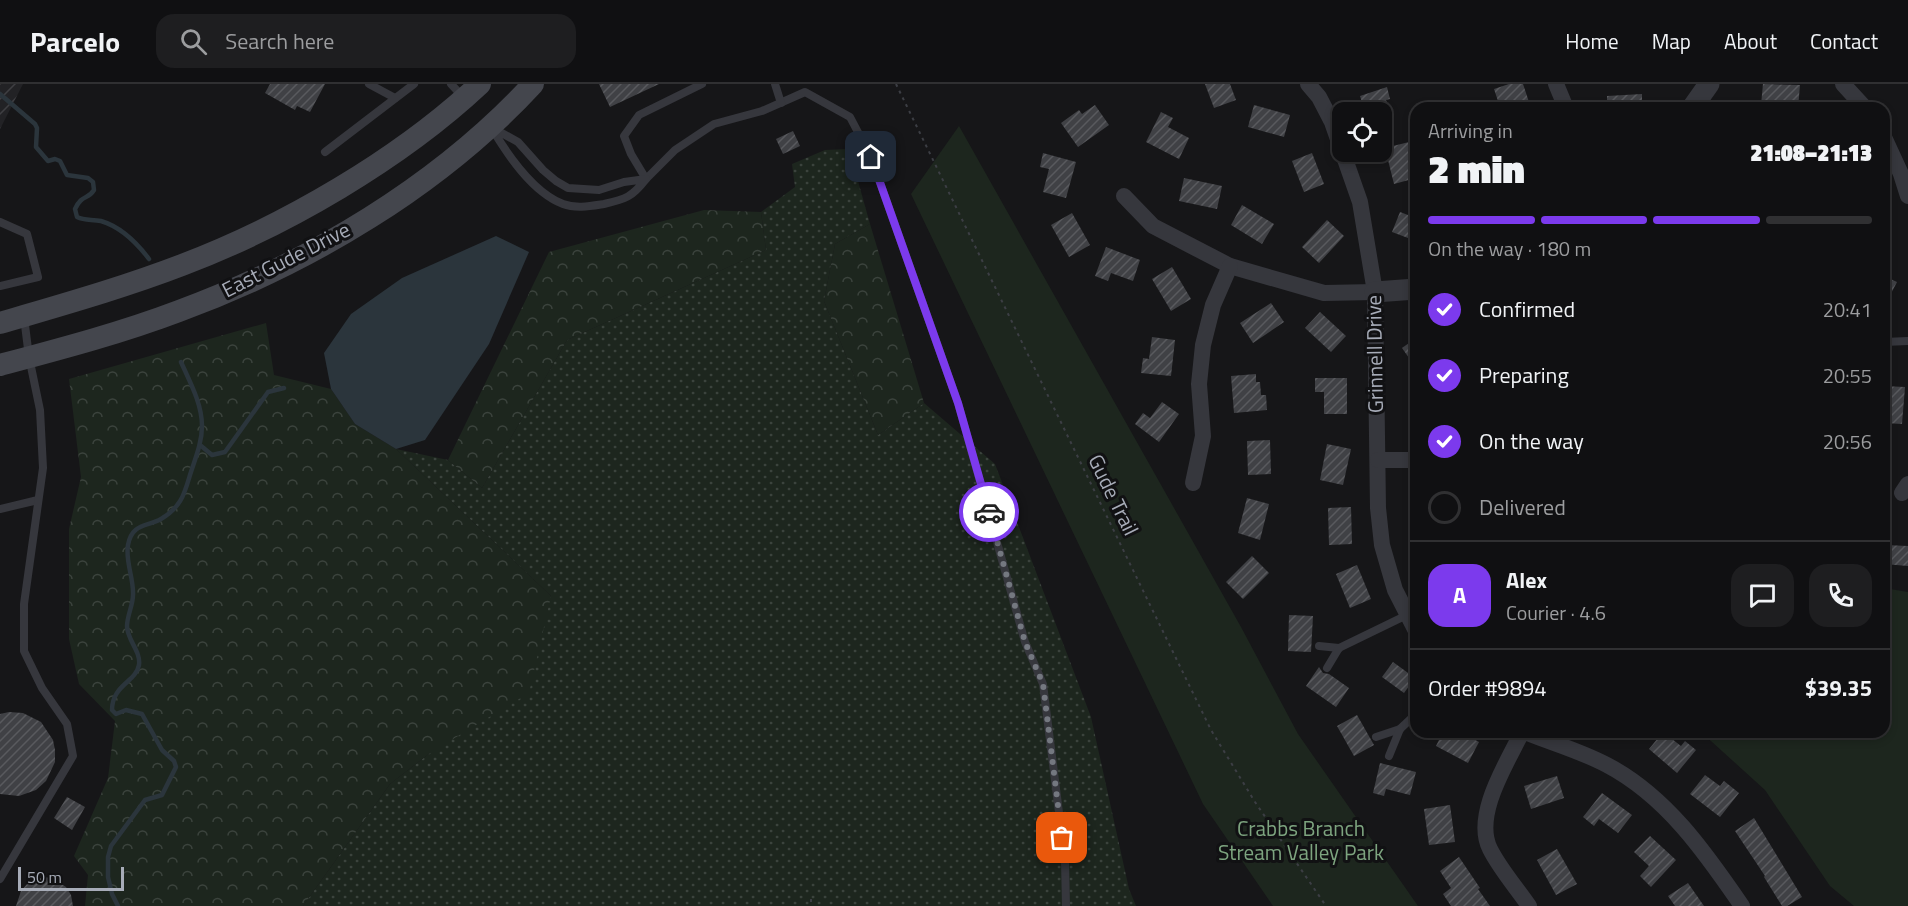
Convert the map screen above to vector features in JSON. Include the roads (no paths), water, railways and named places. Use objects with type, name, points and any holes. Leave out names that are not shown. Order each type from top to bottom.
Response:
[{"type":"main road","name":"East Gude Drive","points":[[0,365],[179,311],[288,262],[344,232],[400,196],[491,127],[534,84]]},
{"type":"main road","name":"East Gude Drive","points":[[0,323],[100,294],[184,264],[296,214],[402,146],[465,89]]},
{"type":"main road","points":[[465,89],[491,127]]},
{"type":"street","name":"Grinnell Drive","points":[[1308,84],[1319,97],[1332,122],[1360,202],[1375,292],[1378,508],[1382,545],[1395,590],[1410,620]]},
{"type":"street","points":[[1556,84],[1564,102]]},
{"type":"street","points":[[1696,102],[1708,84]]},
{"type":"street","points":[[1843,84],[1860,102]]},
{"type":"street","points":[[1890,150],[1908,196]]},
{"type":"street","points":[[1124,196],[1153,226],[1230,266],[1324,293],[1410,289]]},
{"type":"street","points":[[1194,483],[1203,436],[1199,384],[1203,345],[1213,305],[1230,266]]},
{"type":"street","points":[[1378,460],[1410,460]]},
{"type":"street","points":[[1520,738],[1489,801],[1485,825],[1489,847],[1528,906]]},
{"type":"street","points":[[1538,738],[1607,765],[1658,800],[1704,851],[1742,906]]},
{"type":"lane","points":[[369,84],[395,98]]},
{"type":"lane","points":[[325,152],[414,84]]},
{"type":"lane","points":[[646,179],[631,154],[624,136],[639,115],[702,84]]},
{"type":"lane","points":[[775,84],[781,103]]},
{"type":"lane","points":[[491,127],[516,168],[548,195],[563,204],[580,207],[627,198],[675,150],[714,124],[762,111],[805,92],[850,117],[871,157],[958,403],[1025,642],[1043,684],[1065,861],[1066,906]]},
{"type":"lane","points":[[491,127],[518,142],[543,170],[568,188],[599,190],[624,182],[646,179]]},
{"type":"lane","points":[[0,222],[27,234],[38,277],[0,286]]},
{"type":"lane","points":[[0,879],[73,756],[67,724],[42,688],[24,651],[24,604],[43,468],[40,410],[29,357],[24,316]]},
{"type":"lane","points":[[1890,342],[1908,341]]},
{"type":"lane","points":[[0,509],[38,500]]},
{"type":"lane","points":[[1319,646],[1339,648],[1407,615]]},
{"type":"lane","points":[[1327,668],[1339,648]]},
{"type":"lane","points":[[1377,737],[1400,729],[1410,720]]},
{"type":"lane","points":[[1389,756],[1400,729]]},
{"type":"waterway","points":[[0,94],[35,124],[37,128],[36,147],[48,161],[55,159],[60,161],[67,175],[88,178],[93,182],[94,190],[80,201],[75,209],[77,217],[101,221],[122,231],[149,259]]},
{"type":"waterway","points":[[118,906],[108,877],[108,857],[111,846],[145,800],[162,795],[176,767],[174,761],[162,750],[142,714],[126,710],[116,714],[112,710],[116,695],[134,676],[139,665],[138,655],[127,626],[133,595],[128,557],[130,538],[137,529],[156,522],[168,514],[181,500],[201,439],[200,410],[181,362]]},
{"type":"waterway","points":[[200,445],[212,455],[225,452],[268,392],[284,388]]},
{"type":"park label","name":"Crabbs Branch Stream Valley Park","points":[[1301,841]]}]
